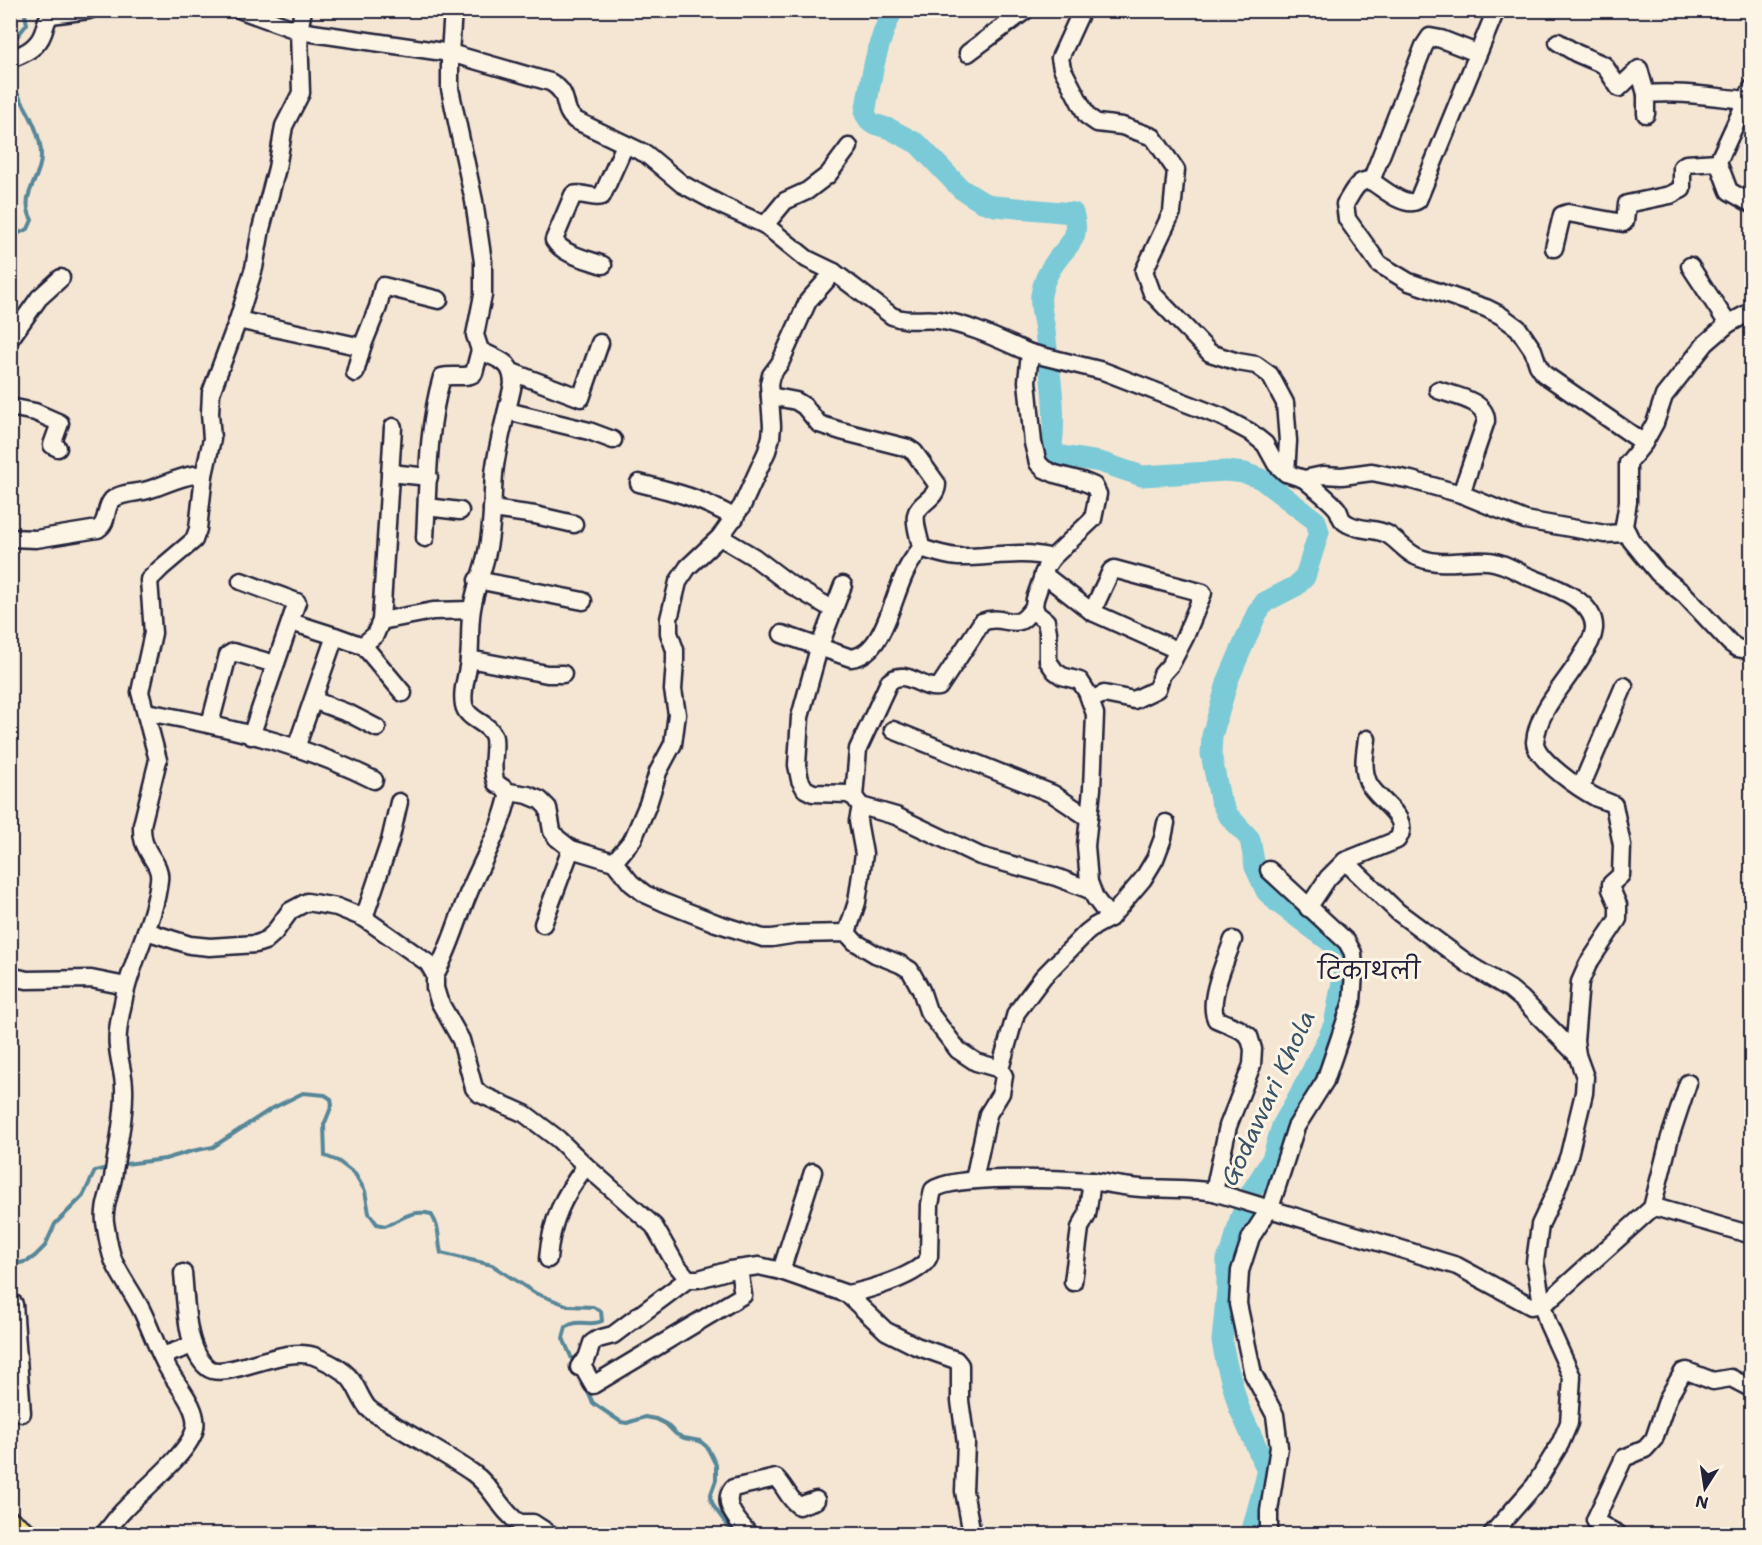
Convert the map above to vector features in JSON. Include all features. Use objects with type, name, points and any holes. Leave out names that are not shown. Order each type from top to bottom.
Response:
[{"type":"main road","points":[[10,1522],[27,1534]]},
{"type":"street","points":[[13,58],[26,54],[38,44],[46,20],[51,15],[88,10]]},
{"type":"street","points":[[241,10],[299,31],[450,53],[550,82],[558,86],[562,92],[570,116],[575,120],[655,160],[682,184],[765,225],[807,259],[834,272],[881,309],[902,320],[936,320],[979,331],[1031,353],[1103,371],[1221,417],[1250,432],[1265,444],[1276,464],[1286,473],[1304,479],[1338,510],[1340,518],[1345,523],[1360,529],[1387,534],[1418,558],[1446,563],[1489,561],[1501,564],[1557,586],[1589,610],[1593,620],[1592,638],[1576,667],[1553,697],[1545,712],[1535,742],[1535,746],[1546,761],[1596,797],[1614,805],[1622,845],[1621,875],[1611,884],[1618,905],[1618,919],[1588,964],[1580,982],[1575,1041],[1585,1077],[1584,1093],[1566,1164],[1540,1225],[1535,1262],[1548,1324],[1572,1377],[1569,1423],[1560,1444],[1534,1485],[1492,1534]]},
{"type":"street","points":[[104,1534],[185,1446],[195,1427],[190,1402],[162,1356],[141,1309],[113,1260],[105,1219],[122,1112],[124,1088],[118,1047],[126,986],[146,932],[160,873],[144,845],[142,835],[142,825],[158,760],[140,692],[153,633],[149,580],[194,540],[200,517],[204,475],[212,439],[211,393],[254,268],[261,229],[277,168],[284,126],[301,93],[299,31],[303,10]]},
{"type":"street","points":[[425,538],[432,421],[442,377],[466,376],[474,373],[480,350],[475,335],[483,296],[482,251],[449,76],[453,10]]},
{"type":"street","points":[[968,53],[1026,10]]},
{"type":"street","points":[[1082,10],[1060,58],[1062,68],[1087,116],[1097,123],[1122,126],[1152,137],[1176,170],[1172,212],[1144,271],[1152,293],[1210,353],[1256,365],[1270,375],[1285,403],[1286,473]]},
{"type":"street","points":[[1496,10],[1418,200],[1413,203],[1406,202],[1371,181],[1360,181],[1345,204],[1347,219],[1378,264],[1409,282],[1486,308],[1500,315],[1518,328],[1533,350],[1544,374],[1644,443]]},
{"type":"street","points":[[1371,181],[1424,46],[1430,37],[1477,53]]},
{"type":"street","points":[[1558,42],[1576,53],[1604,64],[1619,88],[1639,69],[1646,94],[1646,114]]},
{"type":"street","points":[[1646,94],[1667,92],[1749,94],[1718,162],[1729,191],[1752,204]]},
{"type":"street","points":[[603,265],[564,251],[557,246],[554,240],[573,195],[579,194],[595,198],[602,196],[626,145]]},
{"type":"street","points":[[765,225],[785,201],[807,191],[828,175],[849,147]]},
{"type":"street","points":[[1554,248],[1562,215],[1568,213],[1623,223],[1627,204],[1670,195],[1683,188],[1682,167],[1686,164],[1718,162]]},
{"type":"street","points":[[1690,266],[1728,324]]},
{"type":"street","points":[[614,862],[624,853],[633,839],[656,778],[672,744],[677,714],[673,690],[675,650],[669,633],[669,619],[678,582],[688,567],[720,537],[742,506],[769,444],[772,426],[769,384],[771,375],[780,363],[808,301],[834,272]]},
{"type":"street","points":[[10,339],[39,298],[61,278]]},
{"type":"street","points":[[355,373],[362,346],[378,307],[382,286],[439,300]]},
{"type":"street","points":[[1752,311],[1728,324],[1706,343],[1664,396],[1655,423],[1644,443],[1628,463],[1628,502],[1624,526],[1658,573],[1685,595],[1730,643],[1737,648],[1752,651]]},
{"type":"street","points":[[238,320],[362,346]]},
{"type":"street","points":[[512,372],[581,398],[600,343]]},
{"type":"street","points":[[480,350],[502,360],[509,366],[513,384],[496,464],[487,553],[477,580],[471,610],[469,659],[463,688],[464,708],[493,734],[494,779],[498,786],[509,792],[528,795],[540,800],[548,808],[552,831],[557,838],[571,849],[614,862],[631,883],[645,894],[716,923],[772,938],[797,934],[847,933],[855,942],[875,954],[910,970],[921,990],[928,1011],[958,1050],[976,1062],[1000,1069],[1004,1076],[1002,1093],[988,1114],[974,1180]]},
{"type":"street","points":[[1031,353],[1027,381],[1033,443],[1038,463],[1055,474],[1094,486],[1098,494],[1093,519],[1052,558],[1043,574],[1034,608],[1037,614],[1046,621],[1048,660],[1060,675],[1080,681],[1095,714],[1086,846],[1090,890],[1110,918]]},
{"type":"street","points":[[1438,390],[1476,404],[1486,414],[1486,421],[1461,495]]},
{"type":"street","points":[[770,396],[796,401],[804,406],[819,424],[908,448],[914,452],[937,484],[934,495],[917,512],[921,548],[908,567],[896,598],[873,645],[867,652],[859,657],[850,658],[782,634]]},
{"type":"street","points":[[10,407],[35,412],[60,423],[52,446],[58,448]]},
{"type":"street","points":[[507,411],[589,430],[613,440]]},
{"type":"street","points":[[363,645],[375,635],[381,621],[393,427]]},
{"type":"street","points":[[1304,479],[1323,475],[1342,476],[1372,472],[1411,480],[1461,495],[1536,523],[1605,534],[1627,533]]},
{"type":"street","points":[[390,473],[429,477]]},
{"type":"street","points":[[10,538],[36,539],[98,529],[105,522],[113,499],[125,494],[146,491],[195,474],[204,475]]},
{"type":"street","points":[[639,483],[688,495],[711,504],[735,518]]},
{"type":"street","points":[[427,507],[460,511]]},
{"type":"street","points":[[492,509],[535,515],[574,524]]},
{"type":"street","points":[[720,537],[754,557],[791,585],[834,610]]},
{"type":"street","points":[[921,548],[938,554],[958,557],[1029,554],[1052,558]]},
{"type":"street","points":[[1090,700],[1104,694],[1134,700],[1157,689],[1162,674],[1171,664],[1203,596],[1201,591],[1114,569],[1092,612]]},
{"type":"street","points":[[1043,574],[1092,612],[1177,650]]},
{"type":"street","points":[[477,580],[583,601]]},
{"type":"street","points":[[241,581],[297,602],[251,736]]},
{"type":"street","points":[[843,585],[819,648],[800,717],[797,765],[800,780],[805,789],[813,794],[848,794],[858,802],[896,816],[980,856],[1056,877],[1090,890]]},
{"type":"street","points":[[847,933],[857,902],[864,854],[858,821],[858,749],[890,682],[895,676],[902,676],[928,686],[939,687],[982,622],[993,619],[1017,622],[1034,608]]},
{"type":"street","points":[[381,621],[433,611],[471,610]]},
{"type":"street","points":[[291,622],[363,645],[403,693]]},
{"type":"street","points":[[296,748],[335,636]]},
{"type":"street","points":[[210,724],[228,655],[233,652],[275,664]]},
{"type":"street","points":[[469,659],[547,674],[563,674]]},
{"type":"street","points":[[1581,787],[1624,686]]},
{"type":"street","points":[[313,700],[377,728]]},
{"type":"street","points":[[146,712],[210,724],[296,748],[374,780]]},
{"type":"street","points":[[893,730],[1053,794],[1089,818]]},
{"type":"street","points":[[1308,908],[1328,878],[1345,861],[1397,840],[1401,834],[1402,825],[1397,815],[1375,793],[1368,782],[1364,768],[1367,739]]},
{"type":"street","points":[[509,792],[499,830],[478,873],[445,957],[435,975],[437,994],[460,1040],[474,1088],[480,1094],[525,1114],[558,1139],[654,1226],[675,1263],[688,1279]]},
{"type":"street","points":[[364,918],[390,841],[399,802]]},
{"type":"street","points":[[1000,1069],[1016,1013],[1042,977],[1086,933],[1110,918],[1143,879],[1159,848],[1166,824]]},
{"type":"street","points":[[543,924],[571,849]]},
{"type":"street","points":[[1345,861],[1398,912],[1471,966],[1516,994],[1577,1054]]},
{"type":"street","points":[[1269,870],[1347,942],[1353,953],[1354,972],[1352,1002],[1325,1081],[1296,1127],[1266,1207],[1251,1237],[1240,1271],[1238,1304],[1252,1374],[1275,1415],[1278,1436],[1279,1447],[1269,1511],[1269,1534]]},
{"type":"street","points":[[146,932],[190,945],[210,947],[256,944],[265,941],[291,911],[307,902],[337,907],[364,918],[428,963],[435,975]]},
{"type":"street","points":[[1219,1193],[1228,1126],[1252,1065],[1253,1049],[1249,1036],[1216,1019],[1212,1012],[1233,940]]},
{"type":"street","points":[[10,976],[27,980],[91,979],[126,986]]},
{"type":"street","points":[[847,1294],[861,1292],[909,1274],[926,1263],[929,1256],[930,1204],[933,1190],[938,1186],[974,1180],[1092,1181],[1140,1188],[1190,1188],[1219,1193],[1457,1266],[1522,1302],[1532,1306],[1542,1304],[1567,1285],[1652,1208],[1670,1137],[1688,1083]]},
{"type":"street","points":[[548,1259],[553,1226],[563,1199],[586,1166]]},
{"type":"street","points":[[780,1271],[813,1172]]},
{"type":"street","points":[[1073,1282],[1080,1228],[1087,1215],[1092,1181]]},
{"type":"street","points":[[1652,1208],[1752,1235]]},
{"type":"street","points":[[739,1269],[743,1295],[593,1385],[580,1365],[587,1358],[592,1343],[613,1335],[688,1279],[699,1279],[739,1269],[759,1266],[847,1294],[886,1331],[916,1346],[949,1356],[960,1365],[960,1401],[966,1443],[964,1491],[972,1534]]},
{"type":"street","points":[[183,1273],[193,1345],[206,1366],[212,1371],[223,1372],[283,1355],[300,1353],[313,1356],[338,1368],[348,1375],[369,1409],[474,1474],[492,1490],[504,1509],[519,1523],[533,1522],[550,1534]]},
{"type":"street","points":[[14,1304],[22,1413]]},
{"type":"street","points":[[162,1356],[193,1345]]},
{"type":"street","points":[[1618,1534],[1595,1520],[1624,1458],[1645,1449],[1654,1439],[1668,1398],[1683,1372],[1687,1371],[1713,1381],[1731,1378],[1752,1389]]},
{"type":"street","points":[[749,1534],[729,1507],[729,1496],[733,1488],[776,1478],[799,1506],[816,1500]]},
{"type":"waterway","points":[[10,41],[16,38],[27,24],[24,10]]},
{"type":"waterway","name":"Godawari Khola","points":[[893,10],[878,48],[872,74],[865,114],[871,123],[890,129],[918,144],[961,189],[982,202],[995,206],[1073,213],[1075,235],[1049,273],[1043,286],[1041,299],[1053,403],[1052,446],[1057,455],[1100,462],[1142,476],[1226,471],[1245,473],[1261,479],[1316,521],[1319,532],[1305,577],[1296,586],[1265,602],[1257,613],[1228,680],[1212,736],[1211,754],[1220,799],[1227,814],[1250,839],[1255,867],[1266,891],[1277,902],[1340,949],[1346,960],[1334,1025],[1282,1126],[1272,1159],[1252,1191],[1227,1259],[1227,1289],[1222,1341],[1239,1408],[1266,1468],[1266,1478],[1251,1534]]},
{"type":"waterway","points":[[10,83],[26,109],[41,148],[38,173],[29,195],[28,211],[32,220],[28,229],[10,237]]},
{"type":"waterway","points":[[118,1165],[165,1159],[213,1147],[271,1109],[303,1093],[325,1095],[331,1099],[332,1105],[324,1125],[325,1156],[338,1161],[355,1174],[365,1191],[369,1213],[377,1224],[385,1226],[413,1214],[431,1214],[438,1229],[441,1253],[492,1265],[535,1293],[569,1306],[593,1307],[601,1311],[602,1321],[598,1323],[575,1323],[566,1327],[563,1338],[575,1366]]},
{"type":"waterway","points":[[10,1258],[20,1263],[35,1256],[45,1246],[55,1224],[83,1196],[95,1171],[111,1167]]},
{"type":"waterway","points":[[585,1386],[593,1403],[621,1422],[627,1423],[645,1417],[656,1419],[666,1424],[676,1434],[700,1441],[707,1447],[716,1465],[716,1480],[710,1497],[714,1507],[734,1534]]},
{"type":"district","name":"टिकाथली","points":[[1369,971]]}]
